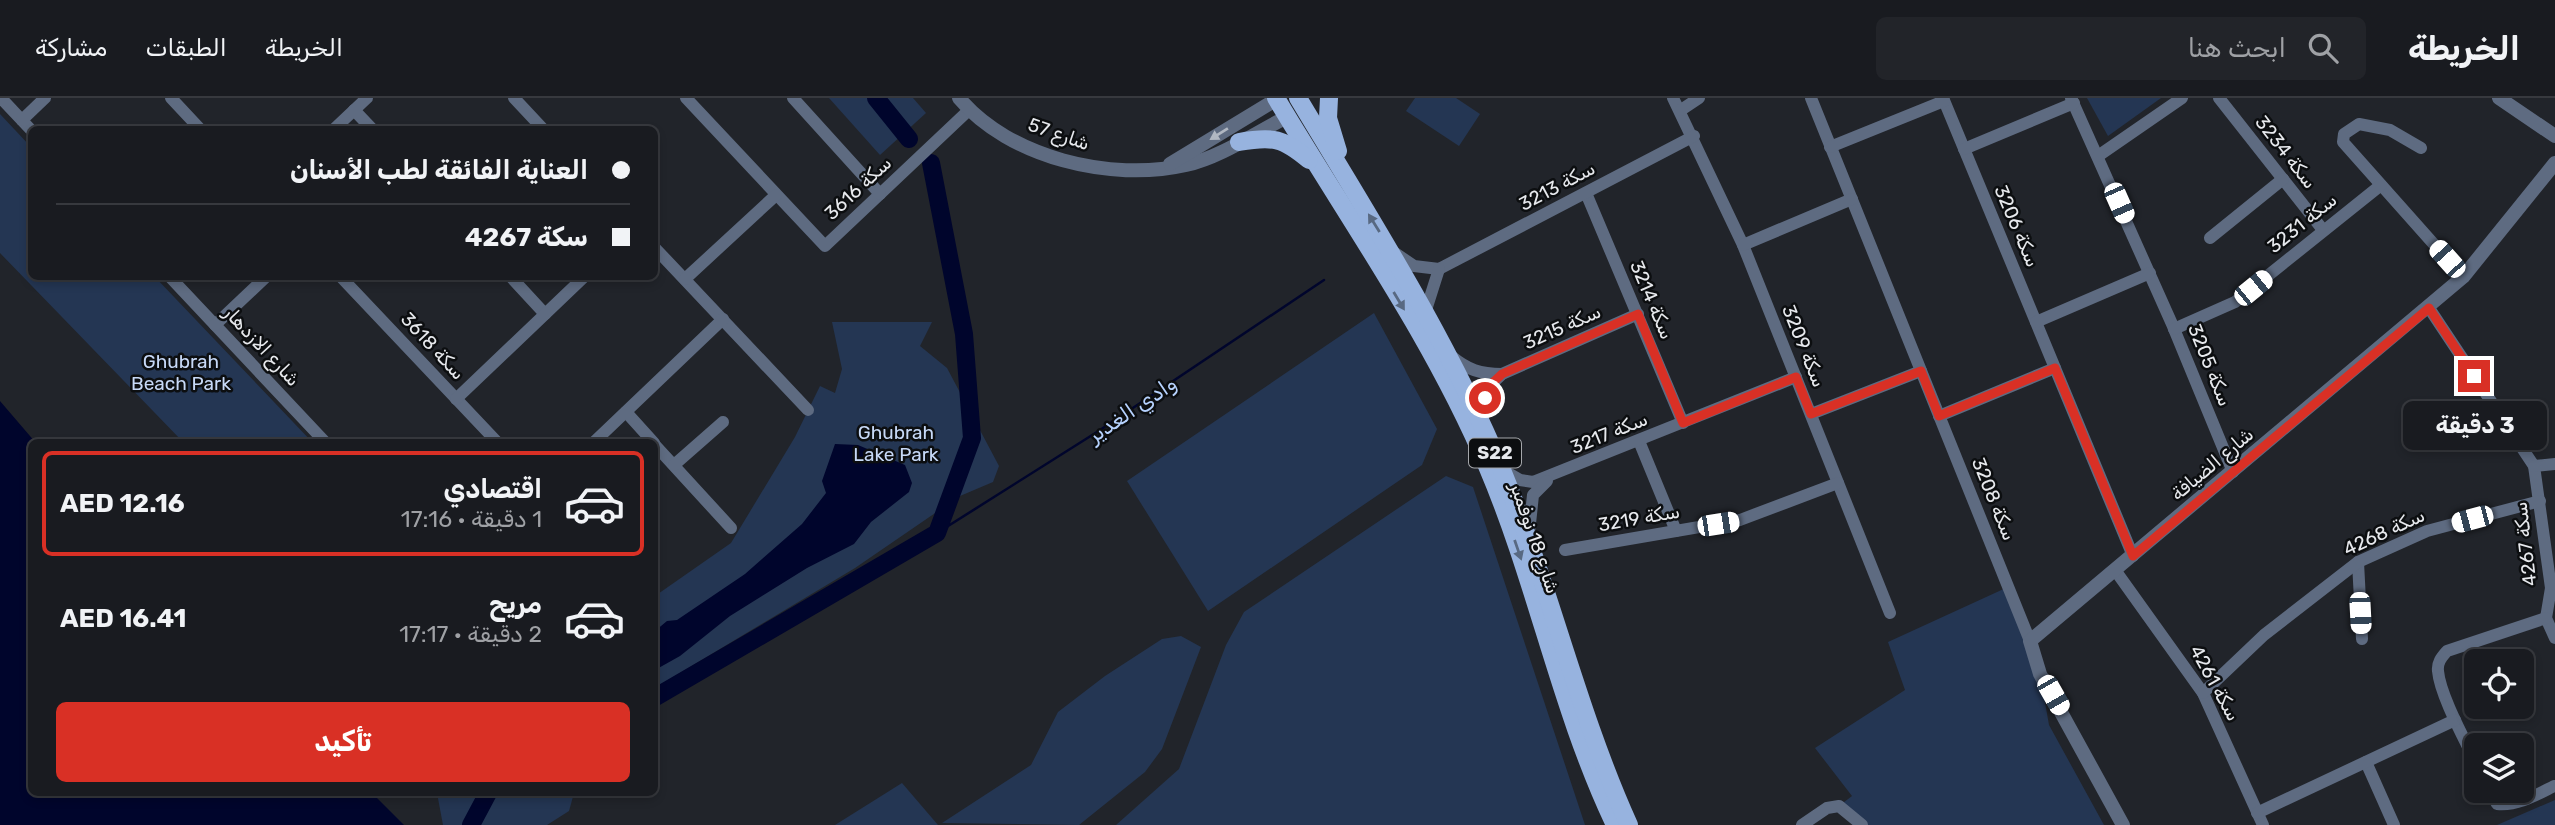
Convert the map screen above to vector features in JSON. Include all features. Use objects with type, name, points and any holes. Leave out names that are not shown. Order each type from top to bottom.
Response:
[{"type":"main road","name":"شارع 18 نوفمبر","points":[[1277,98],[1453,392],[1487,466],[1520,556],[1574,726],[1615,825]]},
{"type":"main road","points":[[1329,98],[1328,118],[1349,184]]},
{"type":"main road","points":[[1287,117],[1306,101]]},
{"type":"main road","name":"شارع 18 نوفمبر","points":[[1306,101],[1349,184],[1426,310],[1482,424],[1529,537],[1585,716],[1629,825]]},
{"type":"main road","points":[[1239,142],[1267,137],[1281,140],[1319,169]]},
{"type":"street","points":[[1,98],[28,127]]},
{"type":"street","points":[[22,120],[45,98]]},
{"type":"street","points":[[337,126],[367,98]]},
{"type":"street","points":[[514,98],[540,126]]},
{"type":"street","name":"سكة 3616","points":[[686,98],[825,246],[969,110]]},
{"type":"street","points":[[793,98],[880,194]]},
{"type":"street","name":"شارع 57","points":[[959,98],[969,110],[1029,147],[1101,168],[1161,169],[1202,160],[1287,117]]},
{"type":"street","points":[[1161,169],[1277,98]]},
{"type":"street","name":"سكة 3209","points":[[1673,98],[1694,136],[1743,244],[1890,614]]},
{"type":"street","points":[[1681,110],[1699,98]]},
{"type":"street","name":"سكة 3208","points":[[1811,98],[2030,641]]},
{"type":"street","points":[[2098,156],[2182,98]]},
{"type":"street","name":"سكة 3234","points":[[2219,98],[2323,230]]},
{"type":"street","points":[[2499,98],[2555,136]]},
{"type":"street","points":[[176,99],[198,126]]},
{"type":"street","points":[[1830,147],[1943,99]]},
{"type":"street","name":"سكة 3206","points":[[1943,99],[2133,556]]},
{"type":"street","name":"سكة 3205","points":[[1964,149],[2072,100],[2150,273],[2233,472]]},
{"type":"street","points":[[354,110],[369,126]]},
{"type":"street","points":[[2421,148],[2390,130],[2359,124],[2344,134],[2343,142],[2463,277]]},
{"type":"street","name":"سكة 3213","points":[[1439,269],[1694,136]]},
{"type":"street","name":"شارع الضيافة","points":[[2030,641],[2429,308],[2463,277],[2555,163]]},
{"type":"street","points":[[2210,239],[2283,179]]},
{"type":"street","name":"سكة 3231","points":[[2174,329],[2235,302],[2381,185]]},
{"type":"street","name":"سكة 3214","points":[[1586,193],[1683,423]]},
{"type":"street","points":[[685,279],[776,195]]},
{"type":"street","points":[[1743,244],[1852,199]]},
{"type":"street","points":[[1391,250],[1414,266],[1439,269],[1426,310]]},
{"type":"street","points":[[658,251],[808,410]]},
{"type":"street","points":[[2036,322],[2150,273]]},
{"type":"street","name":"شارع الازدهار","points":[[173,280],[322,439]]},
{"type":"street","points":[[215,325],[263,280]]},
{"type":"street","name":"سكة 3618","points":[[345,280],[493,439]]},
{"type":"street","points":[[514,280],[545,314]]},
{"type":"street","points":[[456,398],[581,280]]},
{"type":"street","name":"سكة 4267","points":[[2429,308],[2534,466],[2553,588],[2546,618]]},
{"type":"street","name":"سكة 3215","points":[[1502,374],[1638,314]]},
{"type":"street","points":[[597,439],[723,319]]},
{"type":"street","points":[[1450,355],[1467,369],[1482,374],[1502,374]]},
{"type":"street","points":[[1939,416],[2055,368]]},
{"type":"street","points":[[1811,414],[1921,371]]},
{"type":"street","points":[[1482,424],[1488,387],[1502,374]]},
{"type":"street","name":"سكة 3217","points":[[1501,469],[1520,480],[1533,482],[1553,476],[1796,377]]},
{"type":"street","points":[[626,412],[650,439]]},
{"type":"street","points":[[674,465],[723,422]]},
{"type":"street","points":[[1639,441],[1676,531]]},
{"type":"street","points":[[658,447],[732,528]]},
{"type":"street","points":[[2534,466],[2555,464]]},
{"type":"street","name":"سكة 3217","points":[[1529,537],[1533,495],[1553,476]]},
{"type":"street","name":"سكة 3219","points":[[1565,550],[1740,520],[1838,483]]},
{"type":"street","name":"سكة 4268","points":[[2203,693],[2264,635],[2358,562],[2427,531],[2540,501]]},
{"type":"street","points":[[2358,562],[2362,639]]},
{"type":"street","name":"سكة 4261","points":[[2115,570],[2203,693],[2260,819]]},
{"type":"street","points":[[2464,738],[2438,671],[2439,660],[2447,651],[2546,618],[2555,638]]},
{"type":"street","points":[[2030,641],[2040,674],[2098,775],[2123,825]]},
{"type":"street","points":[[2260,819],[2366,762],[2455,720]]},
{"type":"street","points":[[2366,762],[2394,825]]},
{"type":"street","points":[[2534,795],[2554,786]]},
{"type":"street","points":[[1802,825],[1827,808],[1839,806],[1862,825]]},
{"type":"green space","points":[[829,98],[913,98],[926,113],[880,155]]},
{"type":"green space","points":[[1415,98],[1456,98],[1480,114],[1459,146],[1406,111]]},
{"type":"green space","points":[[2087,98],[2161,98],[2108,136]]},
{"type":"green space","name":"Ghubrah Beach Park","points":[[0,114],[28,144],[28,280],[158,280],[309,439],[180,439],[0,253]]},
{"type":"green space","points":[[1374,313],[1437,429],[1422,465],[1208,611],[1127,481]]},
{"type":"green space","name":"Ghubrah Lake Park","points":[[832,322],[932,322],[920,346],[947,368],[999,466],[993,482],[960,496],[855,568],[658,686],[658,594],[731,543],[795,437],[820,386],[835,393],[842,369]]},
{"type":"green space","points":[[1446,476],[1473,487],[1585,825],[1116,825],[1179,769],[1226,645],[1244,612]]},
{"type":"green space","points":[[2008,587],[2040,674],[2049,725],[2104,825],[1862,825],[1839,806],[1852,796],[1815,748],[1905,690],[1888,642]]},
{"type":"green space","points":[[1181,636],[1201,647],[1162,749],[1145,772],[1079,825],[942,823],[1031,765],[1058,712],[1105,676],[1162,639]]},
{"type":"green space","points":[[902,783],[938,825],[835,825]]},
{"type":"green space","points":[[438,796],[573,796],[569,811],[547,825],[443,825]]},
{"type":"green space","points":[[2555,800],[2555,825],[2497,825]]},
{"type":"shaded area","points":[[0,401],[33,439],[28,439],[28,796],[375,796],[404,825],[0,825]]},
{"type":"shaded area","points":[[835,444],[858,445],[905,465],[912,483],[909,492],[871,522],[854,544],[807,568],[730,616],[680,656],[658,668],[658,628],[667,621],[677,620],[745,574],[802,524],[826,493],[822,481]]},
{"type":"waterway","name":"وادي الغدير","points":[[876,98],[909,139]]},
{"type":"waterway","name":"وادي الغدير","points":[[658,696],[937,533],[972,438],[964,334],[931,163]]},
{"type":"waterway","name":"وادي الغدير","points":[[937,533],[1097,432],[1324,280]]},
{"type":"waterway","name":"وادي الغدير","points":[[471,825],[486,796]]},
{"type":"route","points":[[1485,398],[1488,387],[1502,374],[1638,314],[1683,423],[1796,377],[1811,414],[1921,371],[1939,416],[2055,368],[2133,556],[2429,308],[2474,376]]}]
